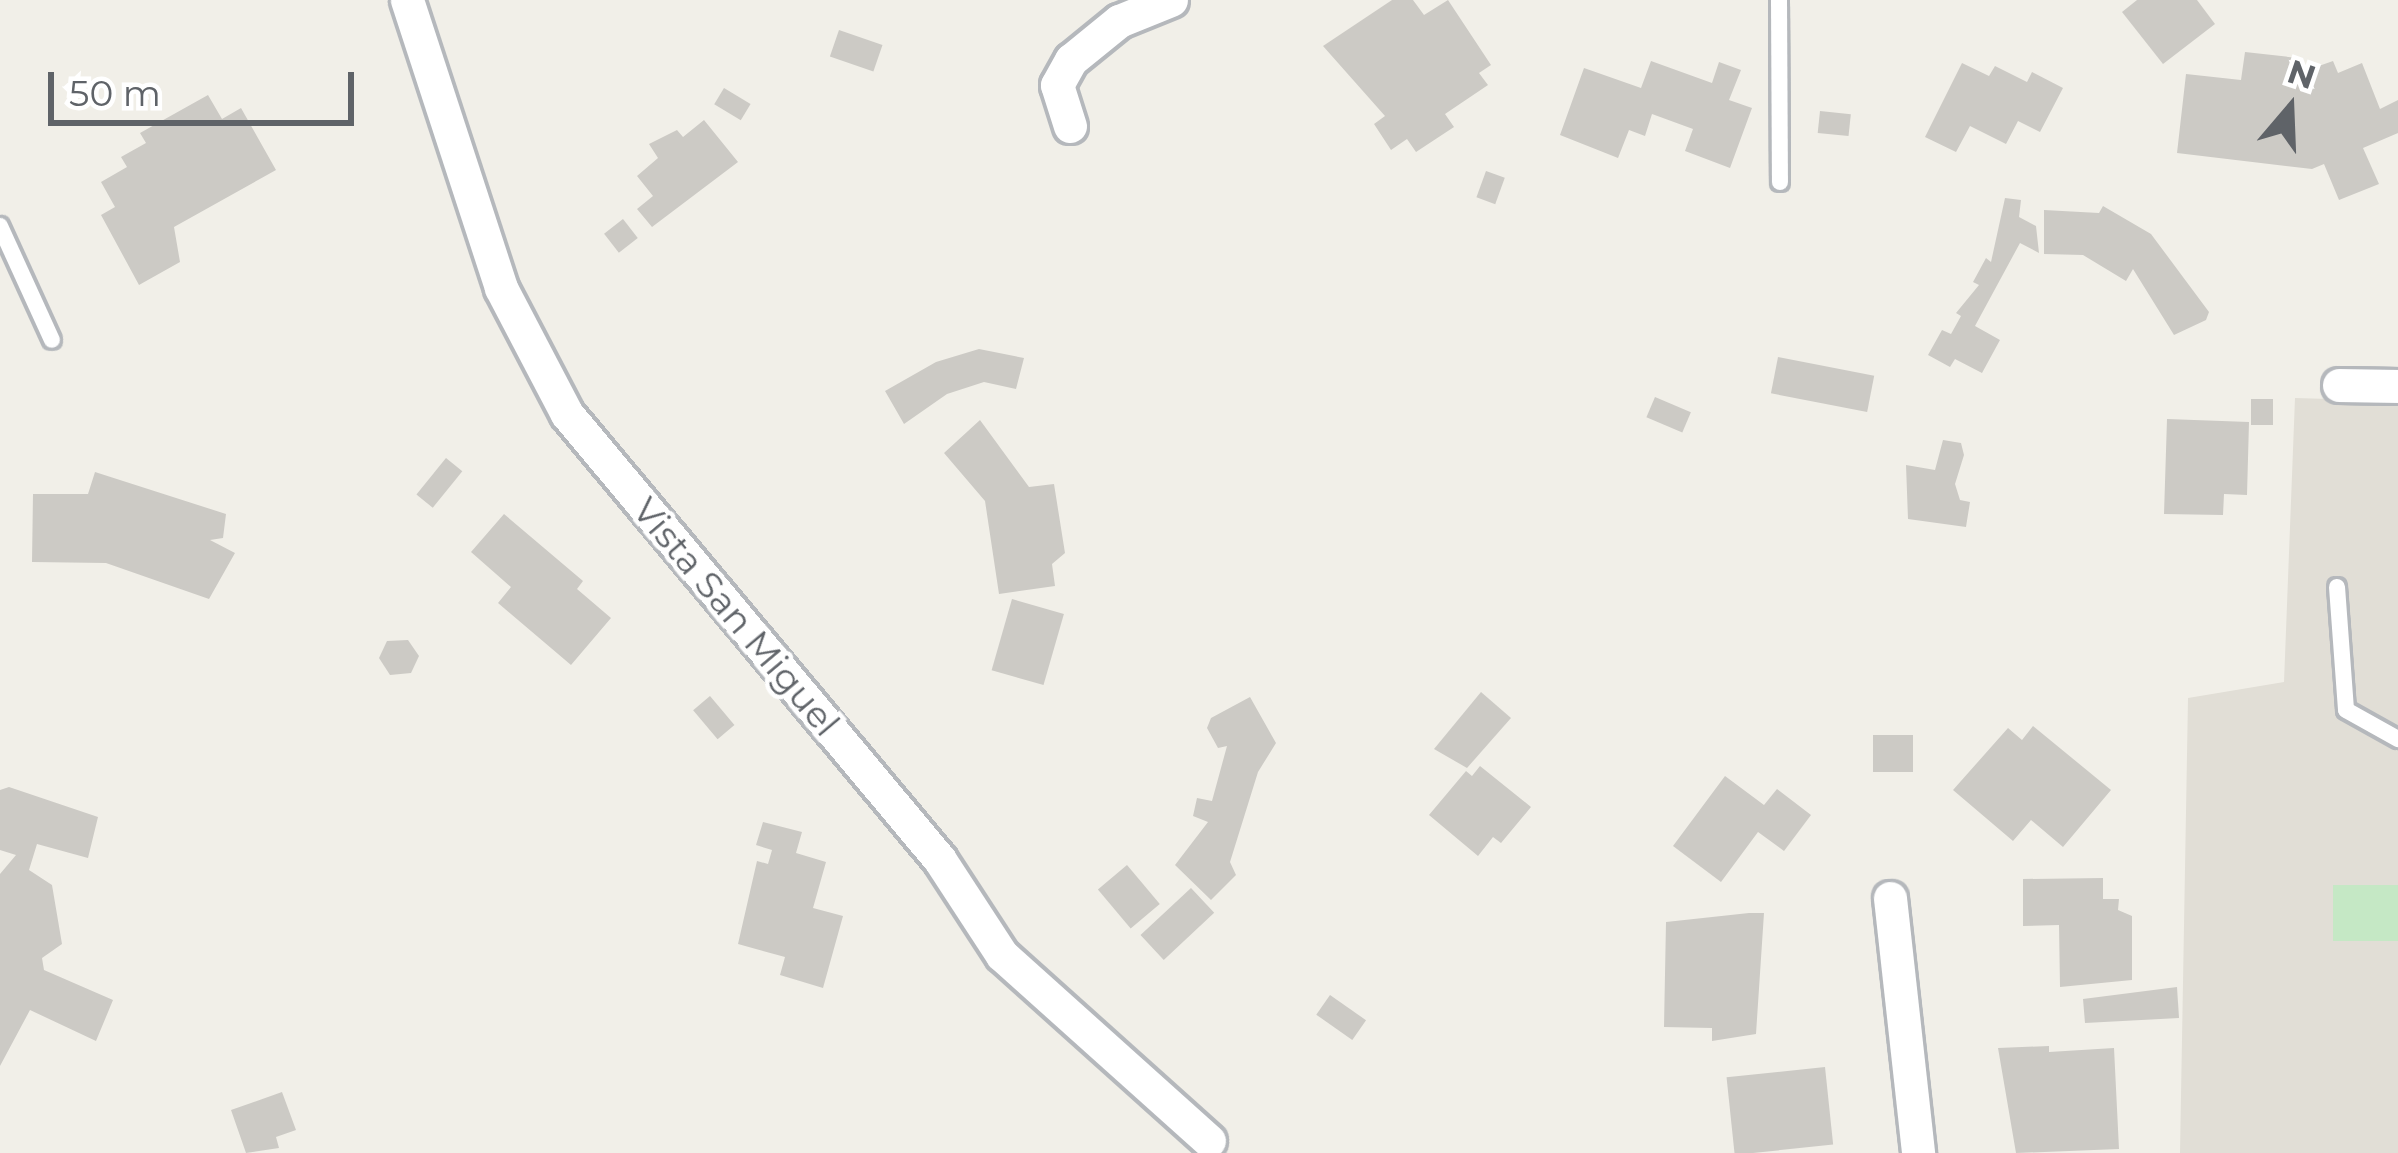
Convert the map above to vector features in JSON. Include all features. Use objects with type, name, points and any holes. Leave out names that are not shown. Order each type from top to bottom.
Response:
[{"type":"street","name":"Vista San Miguel","points":[[407,0],[501,287],[567,414],[940,860],[1002,955],[1209,1141]]},
{"type":"street","points":[[1070,126],[1058,85],[1071,60],[1119,21],[1171,0]]},
{"type":"street","points":[[2339,385],[2398,386]]},
{"type":"street","points":[[1890,898],[1918,1153]]},
{"type":"lane","points":[[1779,0],[1780,182]]},
{"type":"lane","points":[[0,226],[52,340]]},
{"type":"lane","points":[[2336,587],[2346,710],[2398,739]]},
{"type":"shaded area","points":[[2295,398],[2398,401],[2398,1153],[2180,1153],[2188,698],[2284,682]]},
{"type":"green space","points":[[2333,885],[2398,885],[2398,941],[2333,941]]},
{"type":"building","points":[[1392,0],[1413,0],[1424,15],[1448,0],[1491,65],[1479,73],[1488,85],[1445,114],[1454,127],[1416,152],[1407,139],[1391,150],[1374,124],[1385,116],[1323,46]]},
{"type":"building","points":[[2137,0],[2197,0],[2215,24],[2163,64],[2122,12]]},
{"type":"building","points":[[839,30],[882,45],[873,71],[830,56]]},
{"type":"building","points":[[2245,52],[2298,58],[2296,74],[2333,61],[2338,73],[2362,63],[2380,109],[2398,100],[2398,133],[2363,148],[2379,184],[2339,200],[2324,164],[2312,169],[2177,153],[2186,74],[2241,80]]},
{"type":"building","points":[[1651,61],[1712,83],[1719,62],[1741,70],[1729,100],[1752,108],[1730,168],[1685,151],[1693,129],[1652,114],[1645,136],[1629,130],[1618,158],[1560,135],[1584,68],[1641,88]]},
{"type":"building","points":[[1962,63],[1989,76],[1995,66],[2027,82],[2032,72],[2063,88],[2040,132],[2018,121],[2006,144],[1970,126],[1956,152],[1925,137]]},
{"type":"building","points":[[724,88],[751,104],[741,120],[714,104]]},
{"type":"building","points":[[208,95],[222,119],[241,108],[276,170],[174,227],[180,262],[139,285],[101,215],[115,207],[101,182],[127,167],[121,157],[146,143],[140,133]]},
{"type":"building","points":[[1820,111],[1851,114],[1849,136],[1818,133]]},
{"type":"building","points":[[704,120],[738,162],[652,227],[637,209],[653,196],[637,176],[658,158],[649,144],[677,130],[683,137]]},
{"type":"building","points":[[1486,171],[1505,178],[1495,204],[1476,197]]},
{"type":"building","points":[[2005,198],[2021,200],[2019,217],[2036,226],[2039,253],[2020,243],[1975,326],[2000,340],[1982,373],[1955,359],[1950,367],[1928,355],[1942,330],[1951,334],[1961,316],[1956,313],[1979,285],[1973,282],[1986,258],[1991,262]]},
{"type":"building","points":[[2103,206],[2151,234],[2209,312],[2206,320],[2174,335],[2133,269],[2126,281],[2083,255],[2044,254],[2044,210],[2099,213]]},
{"type":"building","points":[[623,219],[638,238],[619,253],[604,234]]},
{"type":"building","points":[[979,349],[1024,358],[1016,389],[984,382],[947,394],[904,424],[885,391],[936,362]]},
{"type":"building","points":[[1778,357],[1874,376],[1867,412],[1771,393]]},
{"type":"building","points":[[1655,397],[1691,412],[1682,432],[1646,417]]},
{"type":"building","points":[[2251,399],[2273,399],[2273,425],[2251,425]]},
{"type":"building","points":[[2167,419],[2249,422],[2247,495],[2224,494],[2223,515],[2164,514]]},
{"type":"building","points":[[980,420],[1029,487],[1054,484],[1065,553],[1052,564],[1055,586],[999,594],[985,501],[944,453]]},
{"type":"building","points":[[1943,440],[1961,443],[1964,455],[1955,484],[1960,500],[1970,502],[1966,527],[1908,519],[1906,465],[1935,470]]},
{"type":"building","points":[[446,458],[462,471],[433,508],[416,495]]},
{"type":"building","points":[[95,472],[226,514],[223,538],[210,540],[235,553],[209,599],[106,563],[32,562],[33,494],[88,494]]},
{"type":"building","points":[[504,514],[583,581],[577,589],[611,618],[571,665],[498,603],[511,587],[471,552]]},
{"type":"building","points":[[1012,599],[1064,614],[1044,685],[992,670]]},
{"type":"building","points":[[408,640],[419,656],[411,673],[390,675],[379,658],[387,641]]},
{"type":"building","points":[[1481,692],[1511,718],[1467,768],[1434,749]]},
{"type":"building","points":[[710,696],[734,725],[718,739],[693,710]]},
{"type":"building","points":[[1250,697],[1276,743],[1258,772],[1230,862],[1236,875],[1211,900],[1175,865],[1208,822],[1193,816],[1197,798],[1212,801],[1227,746],[1218,748],[1207,728],[1211,718]]},
{"type":"building","points":[[2033,726],[2111,790],[2063,847],[2031,820],[2013,841],[1953,790],[2008,728],[2022,740]]},
{"type":"building","points":[[1873,735],[1913,735],[1913,772],[1873,772]]},
{"type":"building","points":[[1480,766],[1531,807],[1501,843],[1493,837],[1478,856],[1429,815],[1466,771],[1472,776]]},
{"type":"building","points":[[1725,776],[1764,805],[1777,789],[1811,815],[1784,851],[1758,832],[1721,882],[1673,846]]},
{"type":"building","points":[[9,787],[98,817],[88,858],[37,844],[29,870],[52,885],[62,944],[42,958],[44,970],[113,1000],[96,1041],[30,1010],[0,1066],[0,874],[16,855],[0,850],[0,790]]},
{"type":"building","points":[[763,822],[802,832],[796,853],[826,862],[813,908],[843,916],[823,988],[780,975],[785,957],[738,944],[757,861],[768,864],[772,850],[756,845]]},
{"type":"building","points":[[1127,865],[1160,904],[1131,928],[1098,889]]},
{"type":"building","points":[[2103,878],[2103,899],[2119,899],[2118,910],[2132,916],[2132,980],[2060,987],[2059,925],[2023,926],[2023,879]]},
{"type":"building","points":[[1191,888],[1214,913],[1164,960],[1141,935]]},
{"type":"building","points":[[1764,913],[1756,1034],[1712,1041],[1712,1028],[1664,1027],[1666,922]]},
{"type":"building","points":[[2177,987],[2179,1018],[2085,1023],[2083,999]]},
{"type":"building","points":[[1330,995],[1366,1020],[1352,1040],[1316,1015]]},
{"type":"building","points":[[2049,1046],[2049,1052],[2114,1048],[2119,1149],[2016,1153],[1998,1048]]},
{"type":"building","points":[[1825,1067],[1833,1145],[1734,1153],[1727,1077]]},
{"type":"building","points":[[282,1092],[296,1130],[276,1137],[279,1148],[246,1153],[231,1110]]}]
